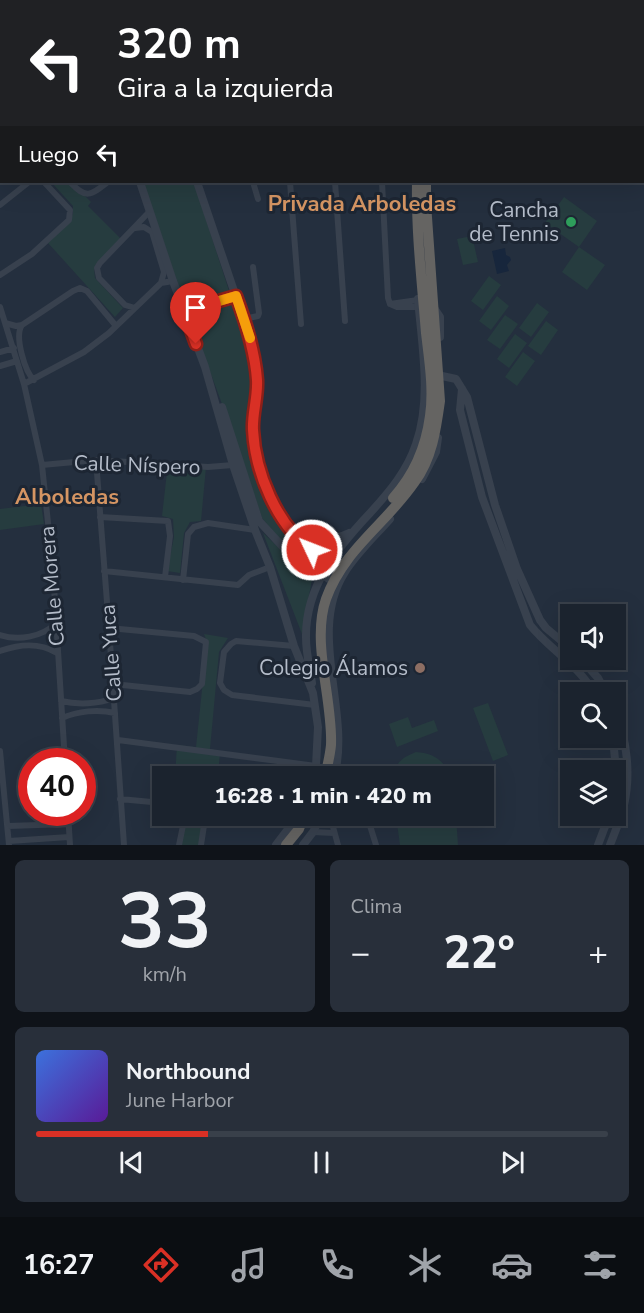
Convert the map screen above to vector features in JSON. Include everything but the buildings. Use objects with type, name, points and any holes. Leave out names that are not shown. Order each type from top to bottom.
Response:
[{"type":"highway","points":[[318,766],[324,738],[315,614],[340,562],[398,492],[417,463],[427,435],[431,404],[418,233],[417,183]]},
{"type":"highway","points":[[340,562],[414,483],[432,448],[440,401],[426,183]]},
{"type":"highway","points":[[323,599],[321,627],[332,766]]},
{"type":"highway","points":[[286,845],[299,826]]},
{"type":"highway","points":[[294,845],[306,826]]},
{"type":"street","points":[[0,206],[28,183]]},
{"type":"street","points":[[0,275],[32,254],[69,220],[70,210],[45,183]]},
{"type":"street","points":[[71,183],[80,192],[86,194],[107,183]]},
{"type":"street","points":[[140,183],[173,281],[225,416],[259,521],[282,546],[320,578],[338,588]]},
{"type":"street","points":[[197,183],[251,341],[257,378],[253,429],[259,469],[285,523],[300,542],[340,562]]},
{"type":"street","points":[[253,183],[258,199]]},
{"type":"street","points":[[290,183],[301,324]]},
{"type":"street","points":[[335,183],[345,321]]},
{"type":"street","points":[[382,183],[388,298],[390,304],[418,304]]},
{"type":"street","points":[[135,308],[125,305],[99,278],[97,268],[150,211]]},
{"type":"street","points":[[24,384],[84,352],[116,326],[161,283],[164,272],[152,232],[144,227],[134,228]]},
{"type":"street","points":[[333,766],[338,732],[328,634],[338,588],[340,562],[353,531],[398,481],[417,444],[422,422],[424,402],[414,241],[418,233]]},
{"type":"street","points":[[244,319],[258,316],[259,313],[254,267]]},
{"type":"street","points":[[0,269],[8,270]]},
{"type":"street","points":[[161,283],[173,281]]},
{"type":"street","points":[[6,323],[22,325],[80,288],[87,291],[116,326]]},
{"type":"street","points":[[184,311],[236,296]]},
{"type":"street","name":"Calle Morera","points":[[0,307],[24,384],[42,465],[53,572],[64,748]]},
{"type":"street","points":[[317,766],[318,727],[306,638],[308,616],[320,578],[402,505],[428,471],[436,452],[444,407],[440,317],[434,307]]},
{"type":"street","points":[[22,325],[19,338],[27,372],[34,380]]},
{"type":"street","points":[[0,352],[14,348]]},
{"type":"street","points":[[0,366],[17,361]]},
{"type":"street","points":[[205,367],[233,465],[270,567],[294,646],[313,693]]},
{"type":"street","points":[[442,376],[456,379],[467,398],[513,570],[514,585],[530,625],[588,682]]},
{"type":"street","points":[[462,389],[460,410],[485,507],[513,570],[522,582],[540,620],[560,640]]},
{"type":"street","points":[[465,432],[475,429]]},
{"type":"street","points":[[469,446],[479,444]]},
{"type":"street","name":"Calle Níspero","points":[[42,465],[96,460],[208,467],[233,465]]},
{"type":"street","name":"Calle Yuca","points":[[96,460],[124,845]]},
{"type":"street","points":[[482,498],[492,496]]},
{"type":"street","points":[[485,507],[495,505]]},
{"type":"street","points":[[100,517],[168,521],[170,536],[165,577]]},
{"type":"street","points":[[285,523],[309,535],[326,539],[336,539],[353,531]]},
{"type":"street","points":[[183,580],[188,534],[194,526],[208,524],[255,530]]},
{"type":"street","points":[[104,571],[238,585],[249,575],[270,567]]},
{"type":"street","points":[[514,585],[522,582]]},
{"type":"street","points":[[530,625],[540,620]]},
{"type":"street","points":[[0,635],[6,638],[46,633],[55,624]]},
{"type":"street","points":[[110,628],[195,636],[206,642],[202,684],[197,689],[190,692],[113,684]]},
{"type":"street","points":[[539,636],[546,628]]},
{"type":"street","points":[[294,646],[236,641],[224,652],[220,683],[224,690],[232,695],[315,705]]},
{"type":"street","points":[[0,651],[12,646],[33,645],[47,647],[57,654]]},
{"type":"street","points":[[581,673],[584,670]]},
{"type":"street","points":[[591,670],[600,682]]},
{"type":"street","points":[[592,682],[598,678]]},
{"type":"street","points":[[61,701],[72,704],[104,702],[114,698]]},
{"type":"street","points":[[62,718],[74,712],[115,713]]},
{"type":"street","points":[[118,740],[285,766]]},
{"type":"street","points":[[615,748],[616,758],[626,758],[625,748]]},
{"type":"street","points":[[0,751],[9,843],[69,837]]},
{"type":"street","points":[[120,799],[152,802]]},
{"type":"street","points":[[8,826],[18,826]]},
{"type":"street","points":[[69,826],[70,845]]},
{"type":"street","points":[[179,845],[182,826]]},
{"type":"street","points":[[201,845],[204,826]]},
{"type":"street","points":[[276,845],[292,826]]},
{"type":"street","points":[[303,845],[316,826]]},
{"type":"street","points":[[332,826],[338,845]]},
{"type":"street","points":[[370,826],[376,845]]},
{"type":"street","points":[[598,845],[605,826]]},
{"type":"street","points":[[610,845],[617,826]]},
{"type":"street","points":[[313,832],[334,834]]},
{"type":"green space","points":[[52,183],[72,183],[91,202],[88,206],[121,239],[94,269],[95,278],[123,308],[115,317],[48,243],[73,214],[73,206]]},
{"type":"green space","points":[[143,183],[194,183],[230,294],[186,308]]},
{"type":"green space","name":"Cancha de Tennis","points":[[564,197],[597,221],[579,247],[545,223]]},
{"type":"green space","points":[[472,236],[478,262],[463,265],[457,239]]},
{"type":"green space","name":"Cancha de Tennis","points":[[579,247],[605,265],[587,290],[562,272]]},
{"type":"green space","name":"Cancha de Tennis","points":[[489,276],[501,285],[483,310],[471,301]]},
{"type":"green space","name":"Cancha de Tennis","points":[[497,296],[509,306],[491,330],[479,321]]},
{"type":"green space","points":[[229,302],[233,305],[247,347],[253,377],[249,441],[257,468],[295,540],[324,566],[320,572],[282,542],[262,518],[190,317],[194,313]]},
{"type":"green space","name":"Cancha de Tennis","points":[[537,303],[549,312],[531,337],[519,328]]},
{"type":"green space","points":[[505,315],[518,324],[500,349],[487,340]]},
{"type":"green space","points":[[546,321],[558,330],[541,355],[528,346]]},
{"type":"green space","points":[[515,334],[527,343],[509,368],[497,359]]},
{"type":"green space","points":[[523,352],[535,361],[517,386],[505,377]]},
{"type":"green space","points":[[168,463],[206,467],[201,521],[190,522],[184,533],[180,573],[167,571],[174,537],[173,519],[162,516]]},
{"type":"green space","points":[[41,504],[44,524],[0,530],[0,509]]},
{"type":"green space","points":[[263,533],[312,579],[302,634]]},
{"type":"green space","points":[[204,634],[228,638],[219,652],[210,749],[220,751],[219,766],[176,766],[177,745],[196,747],[207,642]]},
{"type":"green space","points":[[488,703],[508,755],[493,761],[473,708]]},
{"type":"green space","points":[[408,717],[412,728],[434,720],[438,731],[397,747],[389,724]]},
{"type":"green space","points":[[416,752],[427,754],[437,758],[445,766],[396,766],[407,756]]},
{"type":"green space","points":[[184,826],[203,826],[200,845],[181,845]]},
{"type":"green space","points":[[397,826],[457,826],[458,845],[400,845]]},
{"type":"water","points":[[505,248],[506,255],[511,260],[507,265],[509,271],[497,274],[492,251]]},
{"type":"slow traffic","points":[[209,304],[236,296],[250,338]]},
{"type":"place","name":"Cancha de Tennis","points":[[571,222]]},
{"type":"place","name":"Colegio Álamos","points":[[420,668]]},
{"type":"district","name":"Privada Arboledas","points":[[362,204]]},
{"type":"district","name":"Alboledas","points":[[67,497]]},
{"type":"route","points":[[196,344],[184,311],[236,296],[251,341],[257,378],[253,429],[259,469],[285,523],[300,542],[312,550]]}]
